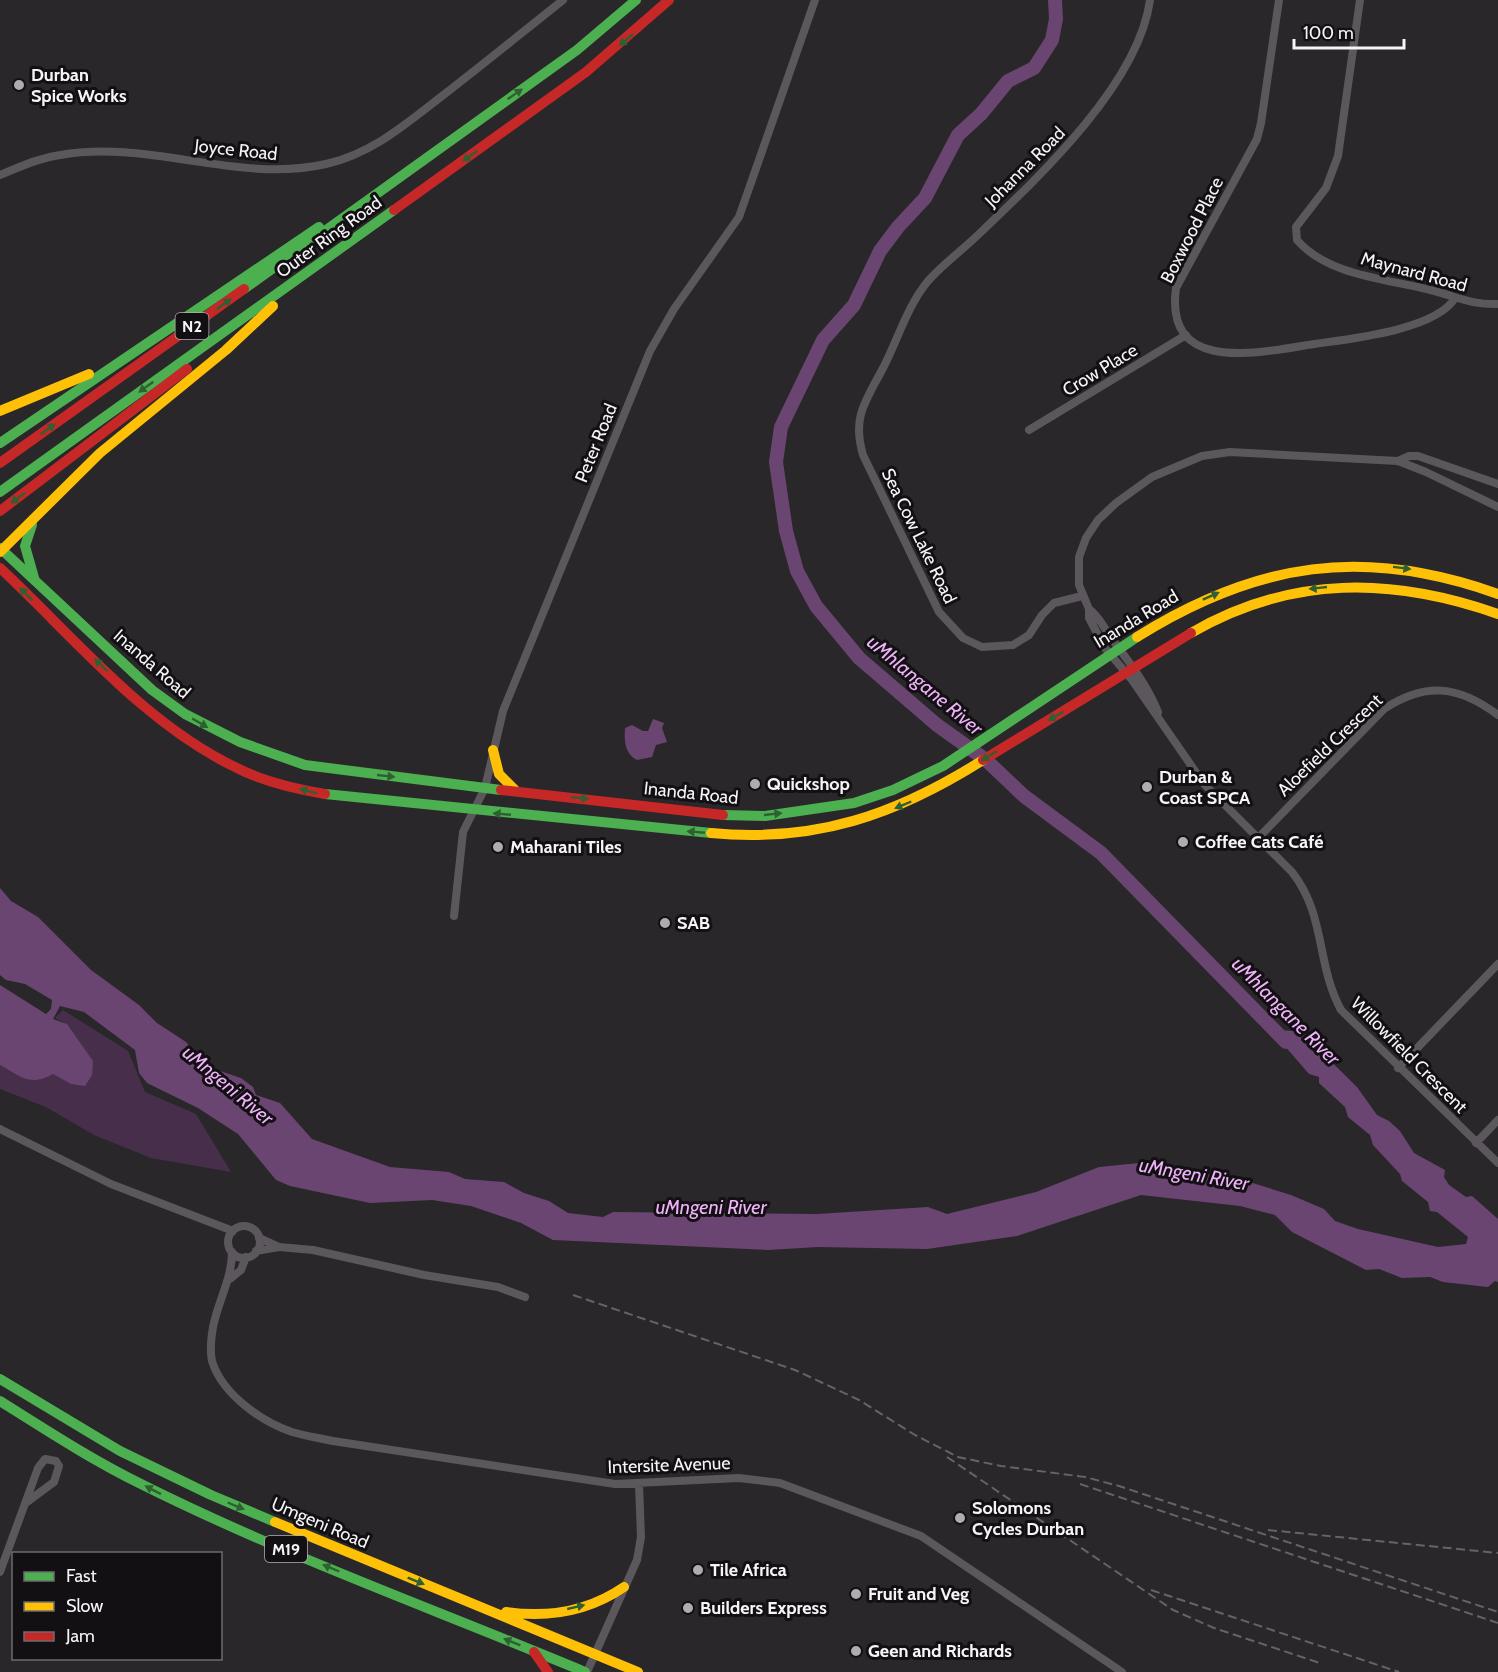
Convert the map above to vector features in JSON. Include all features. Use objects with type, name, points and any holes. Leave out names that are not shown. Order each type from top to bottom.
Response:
[{"type":"main road","name":"Outer Ring Road","points":[[0,463],[578,50],[636,0]]},
{"type":"main road","name":"Outer Ring Road","points":[[0,492],[586,72],[625,41],[669,0]]},
{"type":"main road","points":[[0,443],[287,246],[382,189]]},
{"type":"main road","points":[[1,550],[100,453],[226,350],[331,256]]},
{"type":"main road","points":[[0,511],[266,312]]},
{"type":"main road","points":[[0,411],[122,359]]},
{"type":"main road","points":[[35,581],[24,553],[25,535],[44,508]]},
{"type":"main road","name":"Inanda Road","points":[[1,550],[166,700],[207,727],[240,742],[305,765],[705,814],[765,816],[854,803],[893,790],[943,766],[1180,610],[1226,590],[1270,576],[1318,567],[1373,565],[1402,567],[1458,579],[1498,594]]},
{"type":"main road","name":"Inanda Road","points":[[4,572],[144,703],[223,761],[241,770],[316,793],[472,812],[749,835],[865,819],[905,805],[1224,615],[1269,598],[1298,591],[1361,585],[1401,587],[1455,598],[1498,614]]},
{"type":"main road","points":[[493,750],[499,774],[516,791]]},
{"type":"main road","points":[[0,1369],[135,1458]]},
{"type":"main road","name":"Umgeni Road","points":[[0,1379],[69,1422],[135,1458],[211,1495],[638,1672]]},
{"type":"main road","name":"Umgeni Road","points":[[0,1401],[71,1446],[193,1509],[586,1672]]},
{"type":"main road","points":[[477,1606],[515,1614],[540,1614],[605,1600],[624,1587]]},
{"type":"main road","points":[[533,1651],[548,1672]]},
{"type":"street","name":"Joyce Road","points":[[0,175],[32,161],[79,153],[128,154],[274,171],[301,169],[349,158],[387,139],[563,0]]},
{"type":"street","name":"Peter Road","points":[[454,916],[463,832],[485,788],[502,711],[650,351],[674,309],[739,217],[815,0]]},
{"type":"street","name":"Johanna Road","points":[[898,337],[926,284],[1083,130],[1129,58],[1146,17],[1149,0]]},
{"type":"street","name":"Boxwood Place","points":[[1186,335],[1175,312],[1176,288],[1257,139],[1279,0]]},
{"type":"street","name":"Maynard Road","points":[[1360,0],[1338,156],[1326,188],[1299,220],[1295,237],[1301,245],[1319,257],[1366,277],[1428,289],[1482,304],[1498,304]]},
{"type":"street","points":[[1186,335],[1199,346],[1220,353],[1264,352],[1398,329],[1441,312],[1455,298]]},
{"type":"street","name":"Crow Place","points":[[1029,430],[1186,335]]},
{"type":"street","name":"Sea Cow Lake Road","points":[[898,337],[863,404],[858,431],[859,442],[928,592],[945,621],[973,643],[1002,648],[1013,645],[1029,635],[1042,615],[1054,603],[1082,596]]},
{"type":"street","points":[[1082,596],[1078,576],[1079,556],[1092,528],[1116,503],[1152,477],[1202,456],[1230,452],[1398,461],[1420,469],[1498,507]]},
{"type":"street","points":[[1398,461],[1409,456],[1418,456],[1498,484]]},
{"type":"street","name":"Willowfield Crescent","points":[[1082,596],[1089,609],[1097,615],[1115,651],[1131,671],[1204,784],[1292,872],[1310,899],[1317,922],[1325,970],[1341,1010],[1498,1163]]},
{"type":"street","name":"Aloefield Crescent","points":[[1258,838],[1354,739],[1394,702],[1422,692],[1448,691],[1469,696],[1498,715]]},
{"type":"street","points":[[1398,1068],[1498,964]]},
{"type":"street","points":[[1476,1143],[1498,1120]]},
{"type":"street","points":[[0,1129],[111,1184],[233,1231]]},
{"type":"street","points":[[279,1247],[260,1238],[250,1227],[241,1226],[233,1231],[229,1243],[232,1252],[246,1257],[256,1251],[279,1247],[312,1250],[424,1275],[498,1287],[525,1297]]},
{"type":"street","points":[[256,1251],[260,1238]]},
{"type":"street","name":"Intersite Avenue","points":[[232,1252],[228,1280],[217,1308],[213,1327],[211,1341],[213,1365],[234,1394],[253,1411],[277,1426],[333,1441],[582,1481],[639,1484],[732,1478],[762,1479],[797,1489],[916,1533],[940,1547],[1122,1672]]},
{"type":"street","name":"Intersite Avenue","points":[[228,1280],[241,1270],[246,1257]]},
{"type":"street","points":[[0,1572],[41,1461],[48,1459],[56,1461],[59,1466],[56,1478],[27,1502]]},
{"type":"street","points":[[586,1672],[637,1560],[641,1537],[639,1484]]},
{"type":"shaded area","points":[[63,1010],[128,1051],[145,1092],[196,1114],[231,1172],[151,1158],[94,1135],[46,1107],[0,1089],[0,1065],[26,1079],[38,1079],[53,1073],[71,1084],[79,1042],[67,1024],[55,1018]]},
{"type":"water","points":[[653,719],[664,723],[662,728],[667,742],[656,745],[652,757],[637,760],[626,747],[625,728],[632,725],[648,731]]},
{"type":"water","name":"uMngeni River","points":[[0,888],[11,901],[38,917],[91,970],[139,1005],[157,1023],[186,1042],[208,1067],[241,1078],[253,1087],[256,1095],[280,1103],[312,1139],[390,1167],[449,1172],[465,1179],[504,1182],[524,1193],[549,1201],[568,1213],[603,1217],[613,1212],[817,1214],[928,1207],[947,1214],[1036,1192],[1099,1167],[1139,1163],[1243,1180],[1291,1195],[1324,1209],[1335,1221],[1358,1229],[1438,1247],[1466,1244],[1468,1237],[1437,1212],[1430,1211],[1428,1202],[1402,1181],[1400,1174],[1373,1145],[1370,1135],[1348,1117],[1345,1107],[1319,1083],[1319,1077],[1309,1074],[1271,1030],[1300,1031],[1357,1087],[1377,1115],[1389,1121],[1400,1131],[1414,1153],[1445,1170],[1444,1177],[1449,1185],[1466,1197],[1472,1196],[1498,1219],[1498,1282],[1495,1281],[1488,1287],[1443,1282],[1430,1277],[1402,1278],[1379,1269],[1366,1270],[1292,1232],[1275,1215],[1240,1206],[1141,1195],[1017,1236],[927,1249],[818,1247],[768,1250],[553,1240],[521,1223],[471,1206],[432,1200],[370,1203],[290,1186],[276,1180],[238,1134],[198,1108],[147,1083],[139,1073],[135,1050],[84,1012],[60,1006],[53,1019],[67,1024],[93,1061],[92,1075],[85,1086],[71,1084],[53,1074],[38,1080],[26,1079],[0,1065],[0,985],[46,1014],[51,1009],[52,1000],[25,984],[6,980],[0,975]]},
{"type":"waterway","name":"uMhlangane River","points":[[1055,0],[1056,19],[1052,40],[1034,68],[1008,81],[981,114],[958,135],[925,198],[898,227],[880,251],[854,305],[823,340],[781,427],[776,462],[786,531],[797,571],[816,606],[859,658],[937,725],[986,760],[1024,796],[1101,853],[1286,1042]]},
{"type":"railway","points":[[573,1295],[795,1370],[859,1400],[915,1435],[958,1457],[1001,1466],[1085,1477],[1119,1486],[1498,1612]]},
{"type":"railway","points":[[947,1457],[1173,1610],[1214,1628],[1320,1663]]},
{"type":"railway","points":[[1080,1484],[1498,1623]]},
{"type":"railway","points":[[1268,1530],[1498,1553]]},
{"type":"railway","points":[[1151,1590],[1399,1672]]},
{"type":"traffic: fast","points":[[244,289],[577,50],[636,0]]},
{"type":"traffic: fast","points":[[0,492],[394,210]]},
{"type":"traffic: fast","points":[[0,443],[319,227]]},
{"type":"traffic: fast","points":[[32,525],[25,546],[35,581]]},
{"type":"traffic: fast","points":[[0,548],[152,690],[185,714],[240,742],[305,765],[501,790]]},
{"type":"traffic: fast","points":[[723,815],[765,816],[854,803],[893,790],[943,766],[1137,637]]},
{"type":"traffic: fast","points":[[325,794],[711,833]]},
{"type":"traffic: fast","points":[[0,1379],[120,1451],[211,1495],[275,1522]]},
{"type":"traffic: fast","points":[[0,1401],[105,1465],[195,1510],[306,1559],[585,1672]]},
{"type":"traffic: slow","points":[[0,552],[100,453],[226,350],[273,306]]},
{"type":"traffic: slow","points":[[0,411],[89,374]]},
{"type":"traffic: slow","points":[[1137,637],[1181,612],[1225,592],[1269,578],[1312,569],[1357,567],[1402,570],[1449,579],[1498,594]]},
{"type":"traffic: slow","points":[[1191,633],[1229,614],[1266,600],[1304,592],[1342,588],[1381,588],[1419,593],[1498,614]]},
{"type":"traffic: slow","points":[[493,750],[499,774],[515,790]]},
{"type":"traffic: slow","points":[[711,833],[785,834],[853,821],[918,796],[983,760]]},
{"type":"traffic: slow","points":[[275,1522],[638,1672]]},
{"type":"traffic: slow","points":[[506,1612],[537,1614],[568,1611],[597,1602],[624,1587]]},
{"type":"traffic: jam","points":[[394,210],[586,72],[669,0]]},
{"type":"traffic: jam","points":[[0,463],[244,289]]},
{"type":"traffic: jam","points":[[0,511],[187,369]]},
{"type":"traffic: jam","points":[[0,568],[111,677],[171,728],[203,750],[247,773],[302,790],[325,794]]},
{"type":"traffic: jam","points":[[983,760],[1191,633]]},
{"type":"traffic: jam","points":[[501,790],[723,815]]},
{"type":"traffic: jam","points":[[534,1652],[548,1672]]},
{"type":"place","name":"Durban Spice Works","points":[[19,85]]},
{"type":"place","name":"Quickshop","points":[[755,784]]},
{"type":"place","name":"Durban & Coast SPCA","points":[[1147,787]]},
{"type":"place","name":"Coffee Cats Café","points":[[1183,842]]},
{"type":"place","name":"Maharani Tiles","points":[[498,847]]},
{"type":"place","name":"SAB","points":[[665,923]]},
{"type":"place","name":"Solomons Cycles Durban","points":[[960,1518]]},
{"type":"place","name":"Tile Africa","points":[[698,1570]]},
{"type":"place","name":"Fruit and Veg","points":[[856,1594]]},
{"type":"place","name":"Builders Express","points":[[688,1608]]},
{"type":"place","name":"Geen and Richards","points":[[856,1651]]}]
